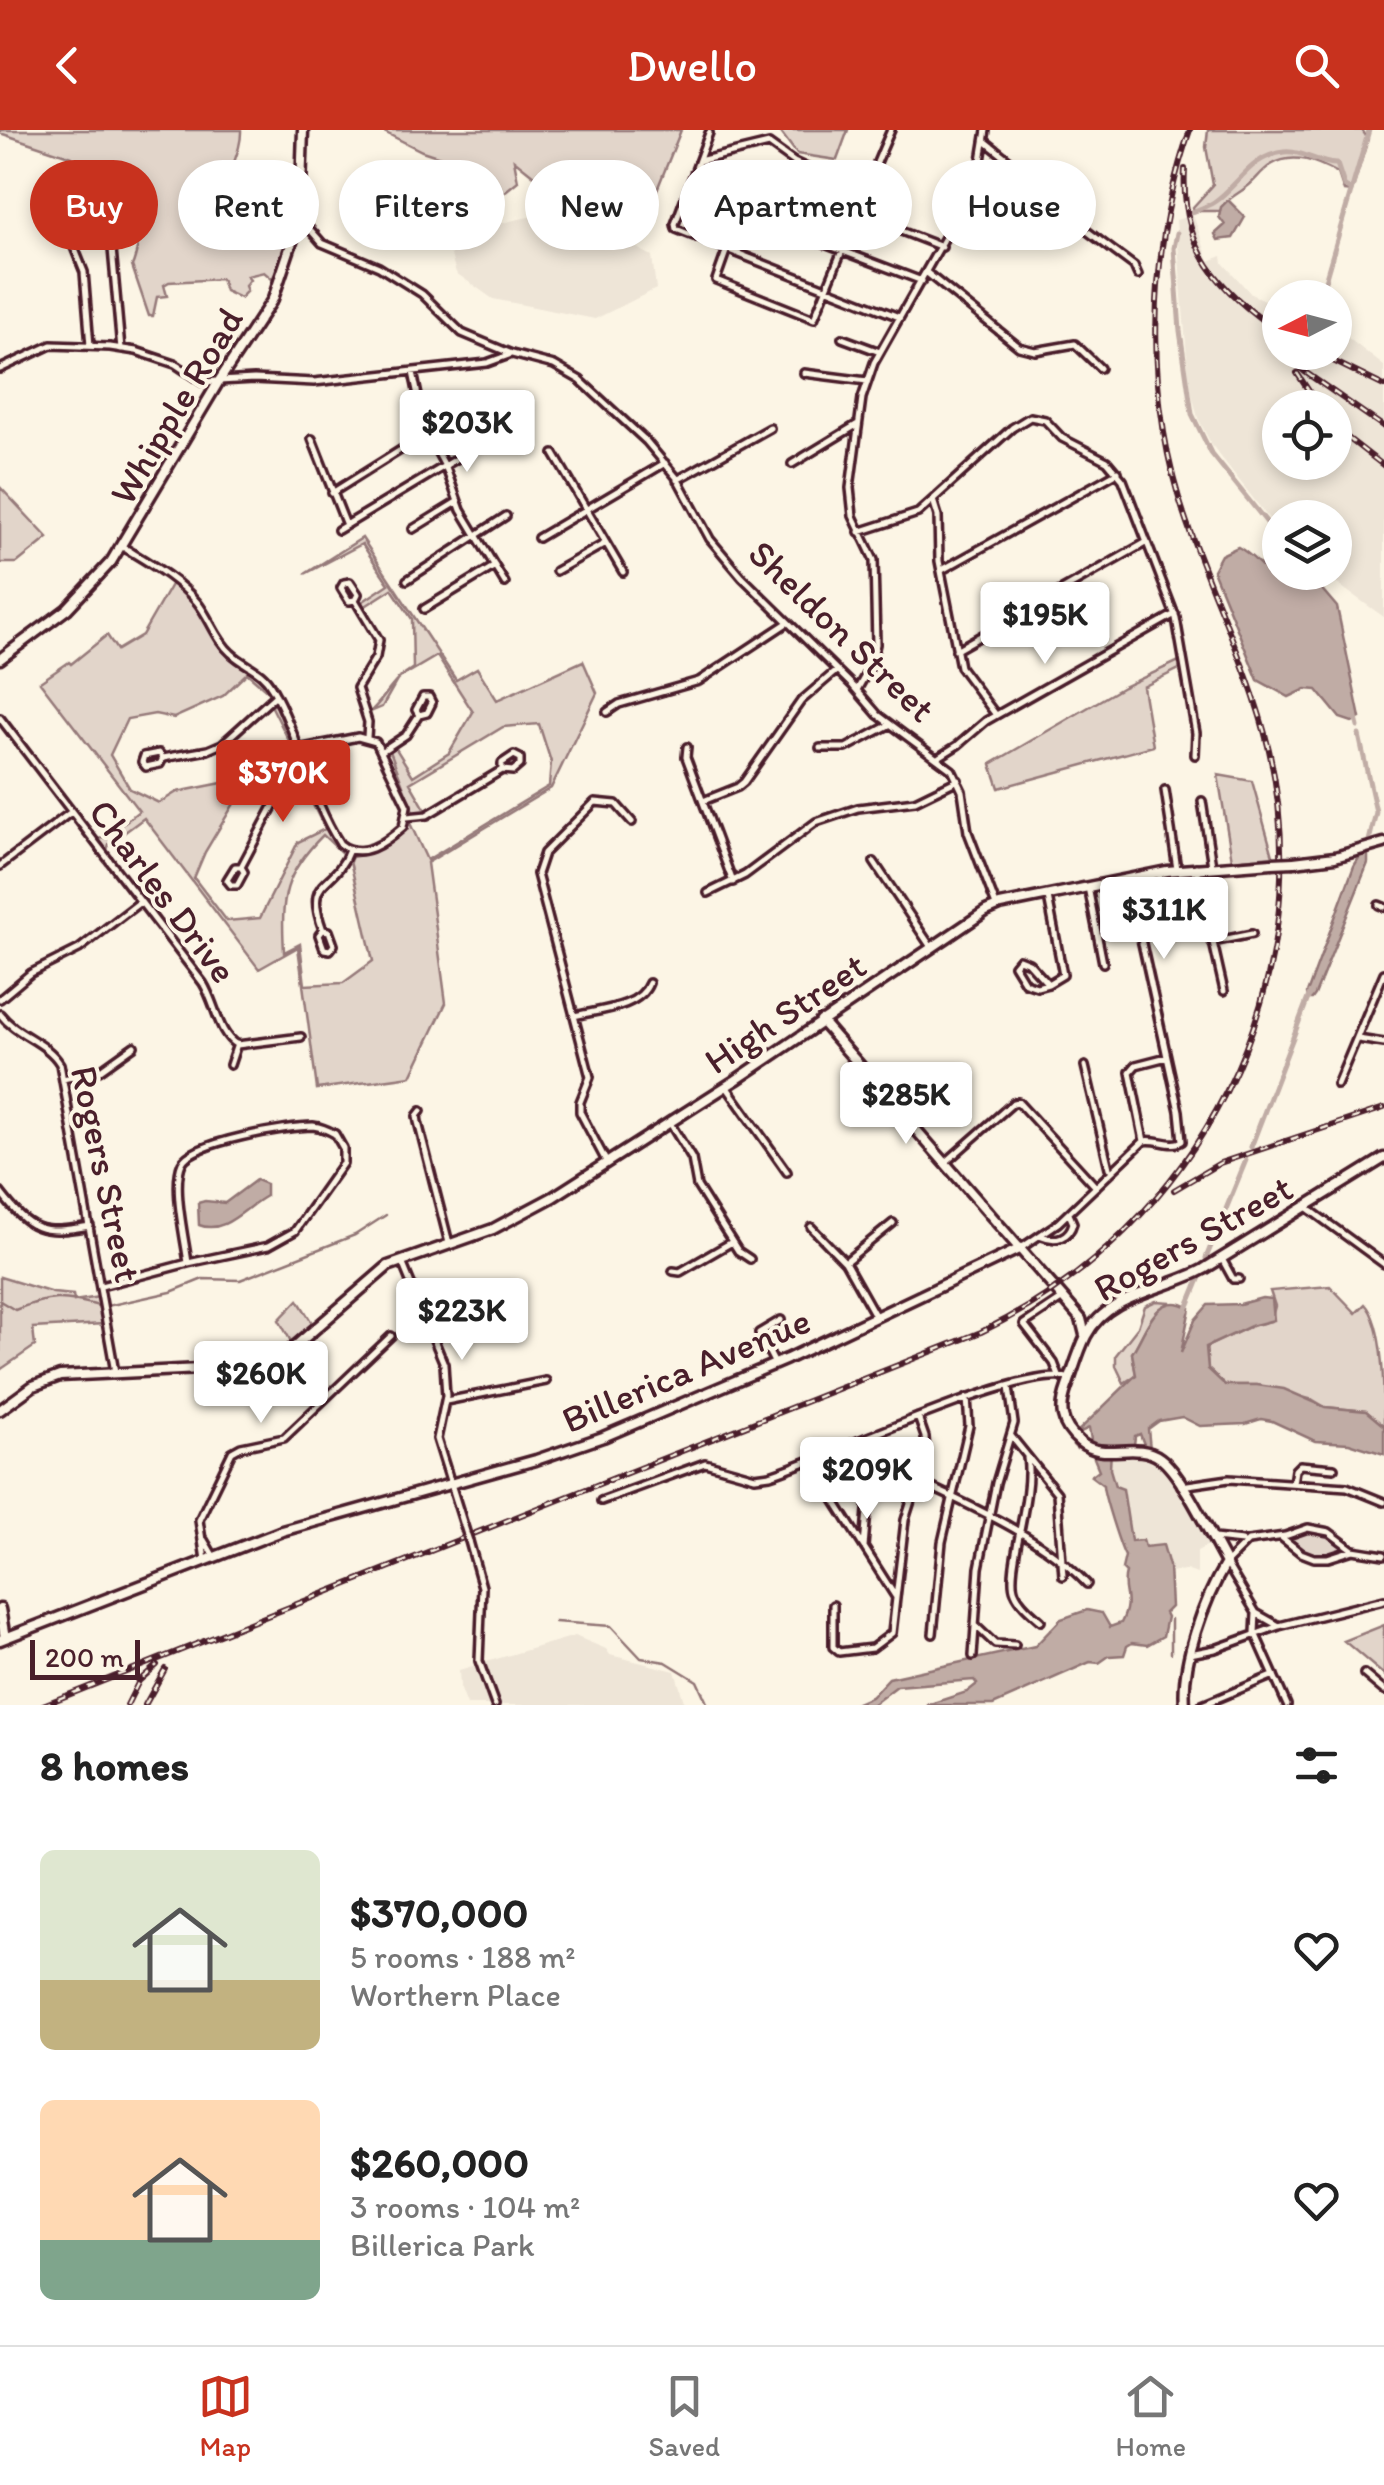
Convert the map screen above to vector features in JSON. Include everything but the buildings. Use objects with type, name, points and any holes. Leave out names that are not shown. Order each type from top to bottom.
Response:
[{"type":"main road","name":"Whipple Road","points":[[301,160],[302,130]]},
{"type":"main road","name":"Whipple Road","points":[[2,654],[67,609],[94,584],[122,547],[219,381],[273,299],[289,250]]},
{"type":"main road","name":"High Street","points":[[115,1372],[270,1365],[295,1348],[380,1272],[401,1260],[511,1221],[670,1123],[996,906],[1158,872],[1335,857],[1384,843]]},
{"type":"main road","points":[[821,1021],[1080,1319],[1084,1340],[1061,1412],[1076,1438],[1093,1450],[1138,1450],[1154,1455],[1168,1466],[1226,1562],[1190,1654],[1184,1680],[1186,1705]]},
{"type":"main road","name":"Rogers Street","points":[[1084,1340],[1102,1317],[1126,1300],[1180,1282],[1222,1259],[1384,1158]]},
{"type":"main road","name":"Billerica Avenue","points":[[2,1639],[282,1532],[566,1451],[775,1364],[1020,1248]]},
{"type":"main road","points":[[1080,1319],[1102,1317]]},
{"type":"main road","points":[[0,1410],[49,1378],[115,1372]]},
{"type":"main road","points":[[0,1609],[2,1639]]},
{"type":"street","points":[[878,160],[890,130]]},
{"type":"street","points":[[981,160],[986,130]]},
{"type":"street","points":[[698,160],[709,133]]},
{"type":"street","points":[[985,141],[1044,188],[1067,216],[1134,266],[1138,275]]},
{"type":"street","points":[[702,160],[762,144],[772,145],[791,160]]},
{"type":"street","name":"Sheldon Street","points":[[319,240],[380,267],[422,294],[462,333],[512,354],[554,365],[580,380],[665,463],[718,550],[889,725],[938,758],[958,780]]},
{"type":"street","points":[[75,250],[84,272],[90,346]]},
{"type":"street","points":[[112,250],[121,348]]},
{"type":"street","points":[[726,250],[716,280],[814,319],[842,250],[922,281]]},
{"type":"street","points":[[729,250],[900,318]]},
{"type":"street","points":[[857,690],[876,644],[874,560],[853,516],[850,488],[858,424],[867,381],[880,352],[941,250]]},
{"type":"street","points":[[927,273],[1018,347],[1035,351],[1075,344],[1100,368]]},
{"type":"street","points":[[842,338],[880,352]]},
{"type":"street","points":[[0,369],[51,345],[121,348],[162,358],[194,380],[219,381],[314,382],[487,363],[512,354]]},
{"type":"street","points":[[413,372],[421,420],[445,466],[457,502],[505,584]]},
{"type":"street","points":[[804,373],[867,381]]},
{"type":"street","points":[[860,532],[910,518],[1012,428],[1030,417],[1044,420],[1062,438],[1107,461],[1118,472],[1175,614],[1196,733],[1196,755]]},
{"type":"street","points":[[338,530],[523,419]]},
{"type":"street","points":[[792,464],[858,424]]},
{"type":"street","points":[[678,480],[770,428]]},
{"type":"street","points":[[332,493],[427,433]]},
{"type":"street","points":[[312,439],[346,525]]},
{"type":"street","points":[[554,454],[623,572]]},
{"type":"street","points":[[538,538],[665,463]]},
{"type":"street","points":[[941,571],[1118,472]]},
{"type":"street","points":[[934,500],[941,571],[956,650],[964,676],[996,715]]},
{"type":"street","points":[[413,530],[457,502]]},
{"type":"street","points":[[407,580],[506,516]]},
{"type":"street","points":[[956,650],[1147,542]]},
{"type":"street","points":[[556,571],[606,544]]},
{"type":"street","points":[[122,547],[180,584],[227,649],[262,673],[276,695],[310,780],[338,841],[349,850],[370,849],[398,832],[407,817],[405,803],[382,750],[367,737],[316,742],[298,749]]},
{"type":"street","points":[[424,610],[495,566]]},
{"type":"street","points":[[355,600],[379,640],[376,657],[357,688],[368,722],[367,737]]},
{"type":"street","points":[[938,758],[996,715],[1175,614]]},
{"type":"street","points":[[607,712],[615,705],[699,682],[787,623]]},
{"type":"street","points":[[703,801],[744,782],[801,700],[836,671]]},
{"type":"street","points":[[162,758],[222,744],[276,695]]},
{"type":"street","points":[[382,750],[406,736],[419,715]]},
{"type":"street","name":"Charles Drive","points":[[0,718],[203,983],[214,1000],[221,1029],[237,1044]]},
{"type":"street","points":[[820,748],[846,748],[889,725]]},
{"type":"street","points":[[687,747],[686,754],[733,882]]},
{"type":"street","points":[[407,817],[424,817],[502,770]]},
{"type":"street","points":[[241,866],[278,799],[310,780]]},
{"type":"street","points":[[708,894],[733,882],[816,822],[858,808],[916,801],[958,780],[968,832],[996,906]]},
{"type":"street","points":[[1165,790],[1177,869]]},
{"type":"street","points":[[1202,801],[1212,866]]},
{"type":"street","points":[[607,1163],[580,1112],[590,1076],[539,884],[538,866],[544,853],[595,802],[616,804],[632,822]]},
{"type":"street","points":[[0,866],[71,812]]},
{"type":"street","points":[[323,930],[316,895],[342,865],[349,850]]},
{"type":"street","points":[[874,862],[931,947]]},
{"type":"street","points":[[1196,867],[1224,990]]},
{"type":"street","points":[[1158,872],[1173,928]]},
{"type":"street","points":[[1128,878],[1179,1111],[1181,1143],[1144,1141],[1131,1070],[1136,1065],[1167,1057]]},
{"type":"street","points":[[1088,887],[1103,962]]},
{"type":"street","points":[[1048,896],[1064,970],[1061,978],[1048,984],[1036,986],[1025,983],[1014,963],[1019,959],[1026,961],[1048,984]]},
{"type":"street","points":[[0,999],[30,973],[80,949],[140,902]]},
{"type":"street","points":[[1212,942],[1252,934]]},
{"type":"street","points":[[1337,1085],[1384,973]]},
{"type":"street","points":[[574,1016],[633,1000],[645,993],[649,983]]},
{"type":"street","name":"Rogers Street","points":[[0,1014],[16,1031],[51,1052],[60,1064],[115,1372]]},
{"type":"street","points":[[230,1065],[237,1044],[302,1037]]},
{"type":"street","points":[[1357,1038],[1384,1043]]},
{"type":"street","points":[[63,1079],[94,1073],[134,1046]]},
{"type":"street","points":[[1085,1066],[1109,1172]]},
{"type":"street","points":[[726,1086],[787,1172]]},
{"type":"street","points":[[945,1162],[1013,1103],[1020,1103],[1096,1186]]},
{"type":"street","points":[[421,1111],[418,1122],[449,1243]]},
{"type":"street","points":[[670,1123],[692,1159],[697,1186],[738,1251],[750,1259]]},
{"type":"street","points":[[101,1286],[268,1246],[296,1230],[343,1163],[342,1148],[335,1134],[310,1126],[262,1133],[196,1150],[186,1157],[178,1182],[188,1263]]},
{"type":"street","name":"Billerica Avenue","points":[[1020,1248],[1069,1214],[1144,1141]]},
{"type":"street","points":[[0,1192],[36,1228],[52,1232],[90,1226]]},
{"type":"street","points":[[1306,1207],[1384,1264]]},
{"type":"street","points":[[1042,1236],[1065,1236],[1073,1222],[1069,1214]]},
{"type":"street","points":[[845,1262],[892,1223]]},
{"type":"street","points":[[811,1227],[845,1262],[876,1317]]},
{"type":"street","points":[[673,1271],[680,1272],[732,1242]]},
{"type":"street","points":[[1222,1259],[1234,1280],[1239,1279]]},
{"type":"street","points":[[401,1260],[444,1364],[444,1401],[437,1439],[482,1587],[480,1661],[495,1705]]},
{"type":"street","points":[[1059,1376],[1054,1363],[1024,1324],[1063,1298]]},
{"type":"street","points":[[775,1364],[758,1333],[782,1320]]},
{"type":"street","points":[[210,1559],[200,1528],[201,1516],[234,1450],[284,1438],[391,1336]]},
{"type":"street","points":[[601,1501],[705,1462],[755,1477],[810,1462],[967,1398],[1059,1376],[1070,1380]]},
{"type":"street","points":[[444,1401],[546,1381]]},
{"type":"street","points":[[973,1656],[978,1578],[1014,1414],[1009,1387]]},
{"type":"street","points":[[933,1634],[940,1564],[969,1426],[967,1398]]},
{"type":"street","points":[[832,1605],[834,1649],[839,1652],[862,1651],[888,1639],[892,1632],[905,1520],[926,1445],[918,1418]]},
{"type":"street","points":[[1011,1436],[1055,1488],[1063,1576]]},
{"type":"street","points":[[866,1438],[871,1453],[880,1462],[1021,1535],[1062,1560],[1087,1584]]},
{"type":"street","points":[[1027,1458],[1030,1487],[1013,1588],[1042,1622]]},
{"type":"street","points":[[810,1462],[897,1598]]},
{"type":"street","points":[[864,1550],[868,1498],[880,1462]]},
{"type":"street","points":[[1294,1484],[1295,1470],[1300,1465],[1334,1468]]},
{"type":"street","points":[[1181,1486],[1223,1479],[1347,1487],[1384,1502]]},
{"type":"street","points":[[1280,1626],[1256,1613],[1226,1562],[1246,1542],[1320,1528],[1353,1550],[1384,1555]]},
{"type":"street","points":[[1281,1537],[1309,1557],[1328,1558],[1353,1550]]},
{"type":"street","points":[[1212,1538],[1246,1542]]},
{"type":"street","points":[[1190,1654],[1384,1600]]},
{"type":"street","points":[[1256,1613],[1255,1634],[1287,1705]]},
{"type":"street","points":[[976,1625],[995,1644],[1016,1645]]},
{"type":"street","points":[[1202,1705],[1274,1674]]},
{"type":"street","points":[[1364,1674],[1384,1691]]},
{"type":"shaded area","points":[[241,130],[235,160],[178,160],[178,250],[286,250],[284,259],[272,279],[264,272],[247,276],[247,291],[240,298],[225,291],[221,279],[169,282],[164,285],[167,296],[157,297],[153,316],[149,316],[132,266],[137,250],[158,250],[158,160],[73,160],[0,133]]},
{"type":"shaded area","points":[[380,130],[681,130],[659,185],[659,160],[525,160],[525,169],[514,160],[518,181],[505,191],[505,160],[450,160]]},
{"type":"shaded area","points":[[779,130],[848,130],[837,160],[797,154]]},
{"type":"shaded area","points":[[1208,130],[1362,130],[1368,139],[1352,192],[1344,191],[1338,173],[1314,162],[1288,159],[1268,167],[1220,211],[1194,211],[1193,207],[1213,185],[1206,147]]},
{"type":"shaded area","points":[[1228,200],[1245,217],[1233,238],[1218,240],[1215,234],[1225,225],[1219,217],[1221,207]]},
{"type":"shaded area","points":[[1193,215],[1209,261],[1222,256],[1223,263],[1251,294],[1262,300],[1262,370],[1352,370],[1352,341],[1384,366],[1384,617],[1346,590],[1352,590],[1352,500],[1262,500],[1262,510],[1211,444],[1198,418],[1189,383],[1176,220]]},
{"type":"shaded area","points":[[525,218],[525,250],[641,250],[652,256],[656,289],[595,319],[493,299],[456,273],[450,250],[505,250],[505,222]]},
{"type":"shaded area","points":[[0,487],[48,538],[17,563],[0,563]]},
{"type":"shaded area","points":[[362,538],[456,680],[477,668],[497,700],[583,661],[597,693],[551,788],[427,863],[446,1003],[411,1076],[317,1089],[298,947],[259,969],[144,818],[109,844],[107,850],[98,839],[139,811],[40,682],[71,664],[107,635],[117,650],[142,635],[172,583],[197,608],[226,652],[261,678],[271,694],[247,673],[223,696],[174,718],[155,714],[127,719],[110,755],[130,789],[159,803],[177,792],[232,781],[289,741],[271,705],[276,705],[304,778],[287,749],[251,775],[194,878],[227,921],[260,918],[298,842],[325,829],[304,787],[310,787],[333,840],[344,855],[323,835],[300,862],[284,901],[284,952],[300,944],[305,985],[343,983],[373,961],[352,857],[384,846],[410,823],[427,860],[549,786],[551,762],[539,724],[503,727],[410,783],[427,812],[414,814],[390,751],[395,747],[413,776],[449,753],[473,712],[437,656],[400,678],[413,668],[412,619],[392,589],[364,607],[362,602],[389,584],[362,544],[305,574]]},
{"type":"shaded area","points":[[1238,547],[1246,552],[1262,566],[1262,590],[1322,590],[1337,607],[1360,718],[1352,722],[1340,718],[1317,690],[1306,689],[1289,697],[1258,680],[1213,570],[1221,555]]},
{"type":"shaded area","points":[[1179,661],[1181,668],[1143,687],[1153,746],[999,788],[991,764],[1123,687]]},
{"type":"shaded area","points":[[397,681],[382,707],[370,712],[380,701]]},
{"type":"shaded area","points":[[1218,775],[1252,781],[1273,856],[1232,860]]},
{"type":"shaded area","points":[[1368,855],[1315,995],[1308,999],[1354,866],[1360,856]]},
{"type":"shaded area","points":[[256,1180],[266,1184],[266,1196],[226,1223],[199,1225],[198,1203],[225,1203]]},
{"type":"shaded area","points":[[0,1277],[73,1295],[74,1301],[99,1297],[104,1324],[33,1328],[35,1346],[0,1370]]},
{"type":"shaded area","points":[[1330,1286],[1356,1313],[1365,1304],[1371,1314],[1382,1360],[1384,1426],[1366,1411],[1325,1407],[1257,1385],[1225,1385],[1208,1369],[1206,1347],[1271,1321],[1275,1306],[1270,1291]]},
{"type":"shaded area","points":[[1272,1299],[1274,1320],[1206,1347],[1208,1369],[1225,1385],[1284,1389],[1325,1407],[1366,1411],[1384,1426],[1384,1454],[1349,1443],[1315,1441],[1261,1419],[1245,1424],[1200,1426],[1182,1417],[1159,1421],[1148,1429],[1150,1449],[1145,1447],[1140,1434],[1135,1436],[1134,1445],[1111,1449],[1110,1469],[1115,1486],[1123,1489],[1131,1541],[1143,1540],[1145,1547],[1163,1545],[1169,1566],[1171,1607],[1165,1613],[1163,1636],[1147,1645],[1132,1643],[1124,1655],[1090,1662],[993,1705],[927,1705],[967,1692],[977,1684],[974,1680],[897,1686],[872,1705],[853,1705],[871,1697],[889,1678],[1035,1646],[1061,1619],[1087,1610],[1102,1613],[1110,1627],[1121,1623],[1127,1601],[1126,1573],[1122,1569],[1125,1556],[1103,1485],[1091,1476],[1099,1470],[1089,1428],[1078,1433],[1076,1448],[1075,1434],[1136,1375],[1132,1353],[1161,1308],[1179,1303],[1190,1308],[1181,1353],[1195,1320],[1208,1305],[1240,1304]]},
{"type":"shaded area","points":[[298,1300],[314,1326],[293,1345],[279,1320]]},
{"type":"shaded area","points":[[1156,1301],[1171,1302],[1157,1311],[1148,1324],[1132,1353],[1136,1375],[1124,1383],[1116,1366],[1116,1355],[1138,1327],[1145,1306]]},
{"type":"shaded area","points":[[1110,1456],[1150,1457],[1151,1463],[1159,1461],[1164,1466],[1210,1544],[1197,1551],[1197,1574],[1186,1570],[1168,1572],[1162,1545],[1144,1547],[1131,1541],[1123,1489],[1115,1486],[1110,1469]]},
{"type":"shaded area","points":[[1320,1528],[1340,1543],[1338,1554],[1314,1558],[1291,1545],[1293,1533]]},
{"type":"shaded area","points":[[1384,1625],[1384,1675],[1344,1641]]},
{"type":"shaded area","points":[[575,1636],[606,1649],[610,1655],[675,1671],[685,1705],[467,1705],[459,1670]]},
{"type":"waterway","points":[[1325,280],[1369,130]]},
{"type":"waterway","points":[[1192,212],[1214,202],[1262,159],[1284,152],[1337,164],[1344,185],[1351,191]]},
{"type":"waterway","points":[[1177,233],[1174,248],[1180,331],[1192,414],[1211,453],[1262,517]]},
{"type":"waterway","points":[[1355,714],[1358,727]]},
{"type":"waterway","points":[[1359,735],[1376,812],[1369,841]]},
{"type":"waterway","points":[[1251,1147],[1310,993]]},
{"type":"waterway","points":[[1206,1258],[1246,1160]]},
{"type":"waterway","points":[[107,1306],[171,1292],[203,1279],[240,1280],[355,1235],[386,1215]]},
{"type":"waterway","points":[[1186,1311],[1200,1277]]},
{"type":"waterway","points":[[0,1301],[15,1310],[56,1299],[99,1306]]},
{"type":"waterway","points":[[1171,1619],[1171,1653]]},
{"type":"waterway","points":[[555,1622],[611,1626],[641,1658],[666,1662],[697,1681],[708,1705]]},
{"type":"railway","points":[[43,1705],[981,1332],[1058,1287],[1125,1231],[1182,1165],[1227,1091],[1259,1011],[1277,926],[1281,839],[1269,750],[1261,721],[1187,523],[1163,427],[1156,326],[1159,276],[1165,226],[1190,130]]},
{"type":"railway","points":[[1185,169],[1185,197],[1197,245],[1222,283],[1262,320]]},
{"type":"railway","points":[[1303,370],[1384,427]]},
{"type":"railway","points":[[1352,370],[1384,386]]},
{"type":"railway","points":[[1297,373],[1308,390]]},
{"type":"railway","points":[[1352,441],[1384,466]]},
{"type":"railway","points":[[1174,1190],[1220,1163],[1384,1108]]},
{"type":"railway","points":[[127,1705],[139,1681],[157,1665]]},
{"type":"railway","points":[[145,1705],[165,1669]]}]
